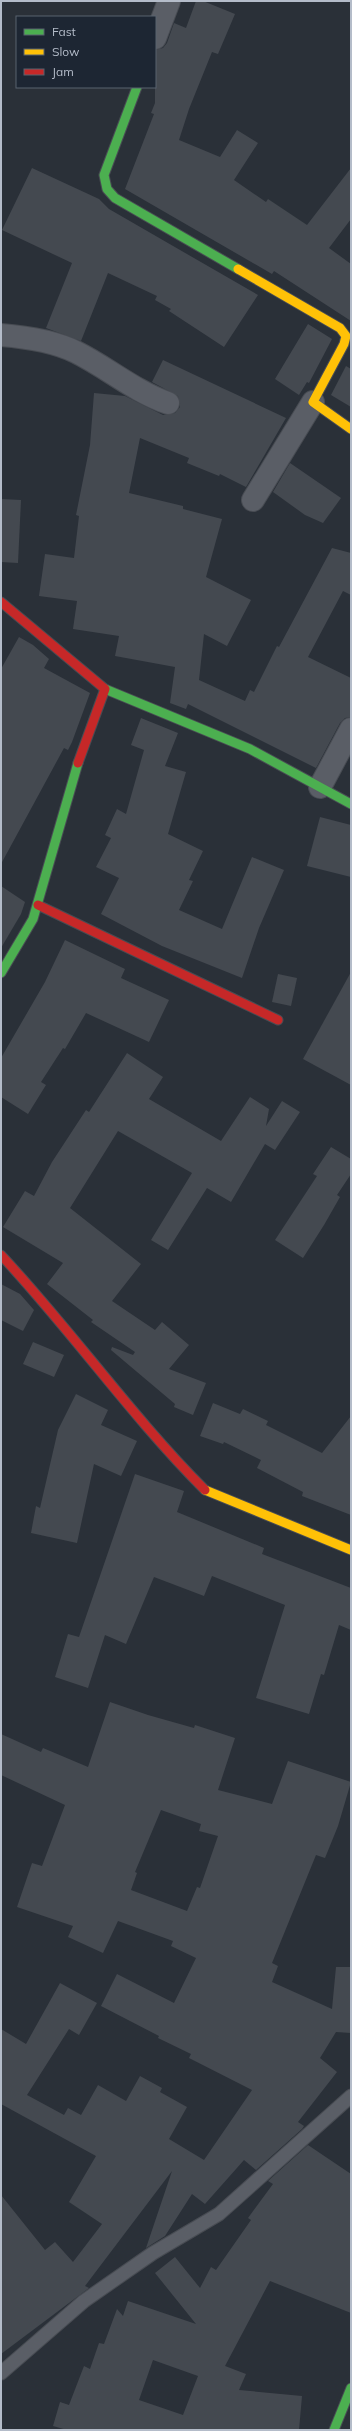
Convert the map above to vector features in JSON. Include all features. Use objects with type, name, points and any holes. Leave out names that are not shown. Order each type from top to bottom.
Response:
[{"type":"street","points":[[156,35],[169,1]]},
{"type":"street","points":[[137,88],[104,175],[107,188],[115,198],[340,328],[346,336],[344,344],[313,402],[253,500]]},
{"type":"street","points":[[1,335],[44,341],[75,352],[147,395],[168,403]]},
{"type":"street","points":[[313,402],[351,429]]},
{"type":"street","points":[[1,602],[105,689],[250,749],[351,804]]},
{"type":"street","points":[[1,973],[33,919],[80,757],[105,689]]},
{"type":"street","points":[[320,787],[351,729]]},
{"type":"street","points":[[38,905],[278,1020]]},
{"type":"street","points":[[1,1255],[36,1292],[168,1453],[206,1490],[351,1550]]},
{"type":"street","points":[[334,2430],[351,2388]]},
{"type":"lane","points":[[1,2373],[84,2301],[153,2253],[219,2214],[351,2096]]},
{"type":"building","points":[[196,1],[203,1],[235,14],[218,54],[212,52],[189,109],[179,140],[220,157],[237,130],[258,143],[234,180],[266,202],[268,199],[307,225],[351,168],[351,219],[329,248],[351,264],[351,321],[274,271],[272,274],[125,189],[154,114],[151,113],[155,103],[156,50],[163,48],[167,43],[174,23],[186,28]]},
{"type":"building","points":[[32,168],[99,199],[109,209],[258,295],[224,347],[169,311],[171,309],[155,300],[157,296],[108,273],[81,341],[46,328],[72,263],[2,230]]},
{"type":"building","points":[[308,324],[332,339],[309,383],[307,382],[299,395],[275,379]]},
{"type":"building","points":[[163,360],[286,418],[246,487],[220,474],[219,476],[187,463],[189,458],[140,438],[129,493],[183,506],[183,509],[222,519],[206,577],[251,600],[227,646],[204,634],[199,680],[245,701],[250,690],[254,692],[277,646],[279,647],[332,548],[351,553],[351,595],[343,591],[308,657],[351,678],[351,717],[345,718],[340,723],[316,768],[188,704],[186,709],[170,703],[175,667],[115,656],[119,636],[73,629],[77,601],[39,596],[45,554],[74,558],[79,516],[76,515],[90,445],[94,393],[125,396],[163,415],[175,413],[180,407],[178,396],[152,382]]},
{"type":"building","points":[[346,366],[351,369],[351,407],[331,395]]},
{"type":"building","points":[[290,463],[341,498],[323,523],[305,515],[273,492]]},
{"type":"building","points":[[1,499],[21,500],[18,563],[1,562]]},
{"type":"building","points":[[19,637],[33,645],[49,659],[44,668],[90,693],[68,750],[64,748],[1,864],[1,669]]},
{"type":"building","points":[[141,718],[178,733],[165,766],[186,772],[168,834],[203,851],[189,880],[193,881],[179,910],[222,929],[252,857],[284,870],[259,928],[242,978],[162,946],[101,914],[119,878],[96,867],[111,838],[105,835],[117,809],[126,814],[144,750],[131,745]]},
{"type":"building","points":[[320,817],[351,825],[351,877],[307,866]]},
{"type":"building","points":[[1,886],[25,902],[21,914],[1,948]]},
{"type":"building","points":[[65,940],[125,969],[121,978],[169,1000],[149,1042],[86,1013],[65,1049],[63,1048],[41,1082],[46,1085],[28,1114],[1,1097],[1,1058],[45,982]]},
{"type":"building","points":[[351,972],[351,1085],[303,1059]]},
{"type":"building","points":[[278,974],[297,978],[291,1006],[272,1002]]},
{"type":"building","points":[[127,1053],[163,1077],[149,1099],[221,1141],[250,1097],[269,1109],[266,1126],[282,1101],[300,1112],[275,1150],[265,1144],[231,1202],[207,1188],[168,1250],[151,1240],[192,1173],[118,1131],[70,1208],[141,1264],[112,1301],[155,1330],[162,1322],[189,1345],[169,1369],[206,1383],[193,1415],[174,1407],[175,1404],[111,1350],[112,1347],[133,1355],[135,1352],[91,1322],[93,1320],[47,1284],[63,1263],[3,1227],[25,1191],[34,1196],[52,1162],[86,1110],[89,1112]]},
{"type":"building","points":[[331,1147],[351,1159],[351,1174],[337,1195],[340,1197],[324,1225],[303,1258],[275,1240],[317,1176],[313,1174]]},
{"type":"building","points":[[1,1284],[20,1294],[34,1310],[23,1331],[1,1320]]},
{"type":"building","points":[[33,1342],[64,1355],[54,1377],[23,1364]]},
{"type":"building","points":[[76,1394],[108,1410],[101,1425],[137,1441],[121,1476],[94,1464],[77,1543],[31,1533],[36,1506],[40,1508],[58,1430]]},
{"type":"building","points":[[213,1403],[240,1414],[243,1409],[268,1421],[266,1425],[322,1453],[351,1416],[351,1515],[302,1496],[303,1492],[257,1468],[261,1460],[224,1442],[223,1444],[200,1436]]},
{"type":"building","points":[[135,1474],[184,1491],[177,1512],[264,1548],[262,1554],[351,1588],[351,1630],[339,1625],[324,1675],[321,1674],[309,1714],[256,1698],[285,1605],[212,1576],[204,1596],[154,1577],[126,1644],[105,1635],[88,1688],[55,1677],[68,1634],[79,1637]]},
{"type":"building","points":[[110,1702],[148,1715],[194,1728],[195,1725],[235,1738],[218,1790],[272,1804],[288,1761],[351,1782],[338,1826],[325,1858],[316,1855],[272,1963],[278,1966],[272,1982],[332,2009],[336,1967],[351,1967],[351,2033],[336,2032],[320,2058],[337,2072],[298,2122],[304,2126],[302,2129],[256,2170],[244,2160],[205,2204],[192,2194],[165,2236],[146,2248],[172,2171],[85,2286],[89,2288],[1,2354],[1,2195],[45,2250],[55,2242],[73,2262],[102,2224],[69,2202],[96,2156],[1,2104],[1,2029],[26,2044],[60,1983],[97,2003],[79,2035],[69,2029],[27,2095],[64,2115],[68,2108],[81,2115],[98,2085],[126,2101],[140,2076],[162,2088],[160,2092],[187,2107],[169,2139],[204,2160],[252,2090],[189,2058],[191,2054],[158,2038],[159,2036],[101,2006],[117,1974],[174,2003],[196,1958],[171,1946],[173,1941],[118,1921],[103,1953],[68,1937],[73,1926],[17,1907],[32,1863],[42,1866],[65,1805],[1,1775],[1,1734],[41,1752],[43,1748],[88,1767]],"holes":[[[161,1810],[201,1824],[199,1831],[218,1836],[200,1888],[197,1887],[187,1911],[131,1890],[137,1873],[135,1872]]]},
{"type":"building","points":[[308,2145],[351,2174],[351,2313],[270,2281],[225,2366],[246,2374],[239,2390],[302,2396],[299,2430],[67,2430],[53,2426],[60,2402],[69,2405],[84,2366],[90,2369],[99,2343],[104,2344],[117,2309],[123,2316],[128,2301],[196,2324],[155,2273],[175,2257],[200,2288],[211,2267],[216,2270],[251,2220],[248,2218],[273,2184],[268,2181]],"holes":[[[153,2360],[198,2376],[183,2415],[139,2400]]]},
{"type":"traffic: fast","points":[[137,88],[104,175],[107,189],[115,198],[238,269]]},
{"type":"traffic: fast","points":[[105,689],[250,749],[351,804]]},
{"type":"traffic: fast","points":[[1,973],[33,919],[78,763]]},
{"type":"traffic: fast","points":[[334,2430],[351,2388]]},
{"type":"traffic: slow","points":[[238,269],[340,328],[346,336],[344,344],[313,402],[351,429]]},
{"type":"traffic: slow","points":[[205,1490],[351,1550]]},
{"type":"traffic: jam","points":[[1,602],[105,689],[78,763]]},
{"type":"traffic: jam","points":[[38,905],[278,1020]]},
{"type":"traffic: jam","points":[[1,1255],[53,1314],[152,1433],[205,1490]]}]
